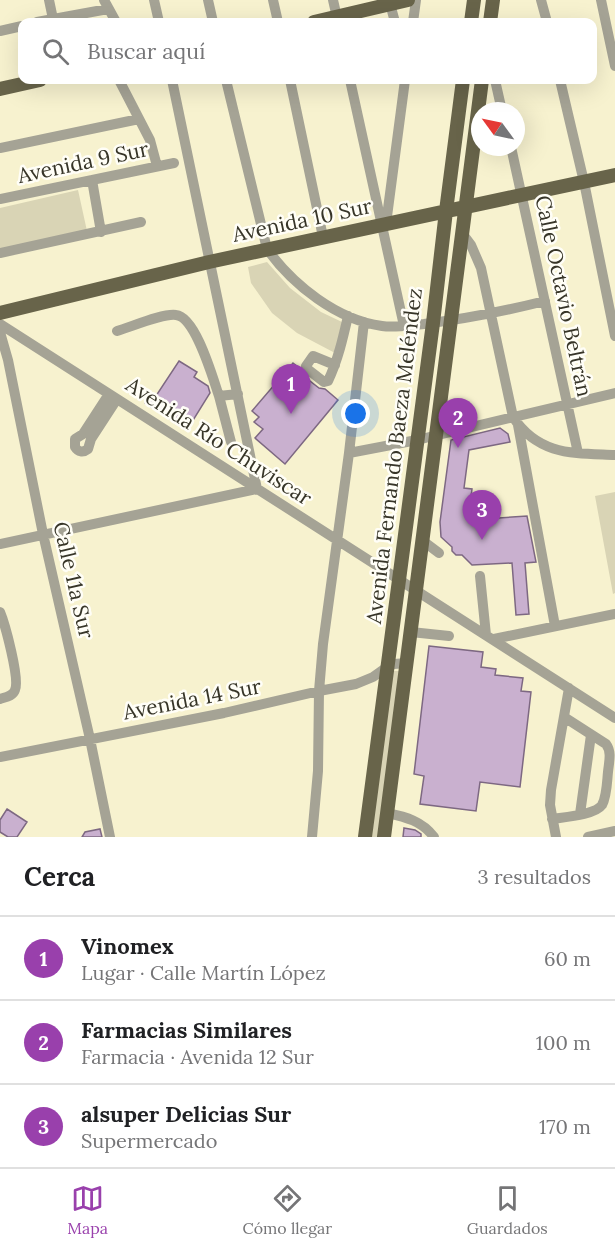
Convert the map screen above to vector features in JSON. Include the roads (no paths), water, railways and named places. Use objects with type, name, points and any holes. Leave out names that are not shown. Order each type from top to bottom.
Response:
[{"type":"main road","points":[[344,18],[389,2],[408,0]]},
{"type":"main road","points":[[472,18],[474,0]]},
{"type":"main road","points":[[491,18],[493,0]]},
{"type":"main road","points":[[0,89],[22,84]]},
{"type":"main road","name":"Avenida Fernando Baeza Meléndez","points":[[365,837],[462,84]]},
{"type":"main road","name":"Avenida Fernando Baeza Meléndez","points":[[384,837],[481,84]]},
{"type":"main road","name":"Avenida 10 Sur","points":[[0,313],[209,262],[615,175]]},
{"type":"street","points":[[49,0],[53,18]]},
{"type":"street","points":[[154,0],[158,18]]},
{"type":"street","points":[[208,0],[212,18]]},
{"type":"street","points":[[273,0],[277,18]]},
{"type":"street","points":[[333,0],[338,18]]},
{"type":"street","points":[[414,18],[416,0]]},
{"type":"street","points":[[541,0],[546,18]]},
{"type":"street","points":[[601,0],[615,66]]},
{"type":"street","points":[[389,2],[394,18]]},
{"type":"street","points":[[57,18],[106,4],[114,18]]},
{"type":"street","points":[[0,31],[18,27]]},
{"type":"street","points":[[121,84],[150,140],[157,166]]},
{"type":"street","points":[[0,544],[256,489],[173,84]]},
{"type":"street","points":[[227,84],[267,249],[278,265],[306,291],[348,316],[386,327],[433,323],[491,314],[545,301]]},
{"type":"street","points":[[291,84],[323,237]]},
{"type":"street","points":[[351,84],[404,326]]},
{"type":"street","points":[[383,225],[404,84]]},
{"type":"street","points":[[496,84],[500,102]]},
{"type":"street","points":[[561,84],[584,182],[615,336]]},
{"type":"street","points":[[0,147],[139,119]]},
{"type":"street","name":"Calle Octavio Beltrán","points":[[513,156],[578,453]]},
{"type":"street","name":"Avenida 9 Sur","points":[[0,199],[174,163]]},
{"type":"street","points":[[92,180],[101,232]]},
{"type":"street","points":[[0,253],[141,222]]},
{"type":"street","points":[[462,233],[471,245],[481,268],[516,421],[555,626]]},
{"type":"street","points":[[117,331],[162,317],[175,315],[184,318],[192,327],[207,361],[231,442]]},
{"type":"street","points":[[335,365],[348,316]]},
{"type":"street","points":[[312,837],[318,771],[319,691],[323,644],[364,322]]},
{"type":"street","name":"Avenida Río Chuviscar","points":[[0,324],[615,717]]},
{"type":"street","name":"Calle 11a Sur","points":[[0,332],[8,360],[43,534],[110,837]]},
{"type":"street","points":[[349,453],[516,421],[615,393]]},
{"type":"street","points":[[219,396],[238,394]]},
{"type":"street","points":[[113,397],[88,449],[78,451],[75,447],[75,439],[83,434],[113,397]]},
{"type":"street","points":[[516,421],[530,436],[543,445],[557,450],[615,455]]},
{"type":"street","points":[[423,541],[439,553]]},
{"type":"street","points":[[480,576],[490,637],[615,614]]},
{"type":"street","points":[[0,612],[16,677],[16,687],[12,695],[0,699]]},
{"type":"street","points":[[411,632],[449,636]]},
{"type":"street","points":[[0,660],[12,657]]},
{"type":"street","name":"Avenida 14 Sur","points":[[0,757],[251,708],[356,684],[394,664],[407,663]]},
{"type":"street","points":[[556,837],[550,805],[551,790],[569,688]]},
{"type":"street","points":[[552,819],[589,813],[602,805],[605,798],[610,749],[606,744],[564,717]]},
{"type":"street","points":[[580,814],[591,735]]},
{"type":"street","points":[[387,813],[421,824],[434,837]]},
{"type":"street","points":[[588,837],[615,831]]},
{"type":"place","name":"Vinomex","points":[[291,414]]},
{"type":"place","name":"Farmacias Similares","points":[[458,448]]},
{"type":"place","name":"alsuper Delicias Sur","points":[[482,540]]}]
